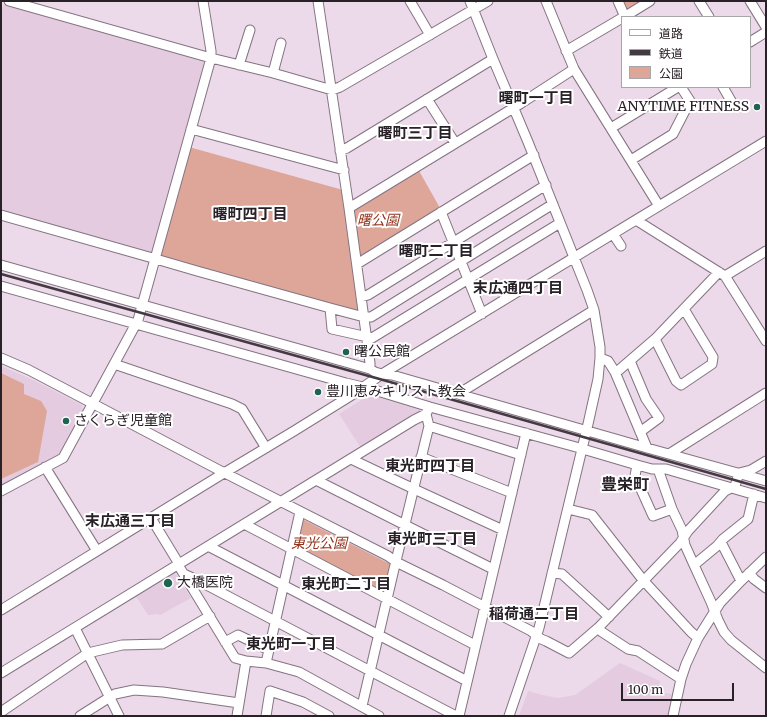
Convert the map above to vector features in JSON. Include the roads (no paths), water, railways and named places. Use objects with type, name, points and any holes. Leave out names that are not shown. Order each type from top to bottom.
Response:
[{"type":"street","points":[[9,1],[211,58],[332,90],[340,87],[430,35],[472,5],[488,1]]},
{"type":"street","points":[[1,491],[63,458],[138,320],[211,58],[203,1]]},
{"type":"street","points":[[318,1],[362,297],[370,369]]},
{"type":"street","points":[[410,1],[430,35]]},
{"type":"street","points":[[546,1],[574,69],[659,206]]},
{"type":"street","points":[[618,1],[623,16]]},
{"type":"street","points":[[625,16],[650,1]]},
{"type":"street","points":[[699,1],[708,16]]},
{"type":"street","points":[[750,1],[766,27]]},
{"type":"street","points":[[472,5],[513,108],[534,155],[594,310],[599,338],[600,358],[598,379],[568,509],[537,636],[509,716]]},
{"type":"street","points":[[566,51],[621,18]]},
{"type":"street","points":[[240,65],[250,30]]},
{"type":"street","points":[[751,41],[766,32]]},
{"type":"street","points":[[273,74],[282,43]]},
{"type":"street","points":[[340,151],[493,59]]},
{"type":"street","points":[[349,208],[574,69]]},
{"type":"street","points":[[611,128],[676,88]]},
{"type":"street","points":[[631,160],[673,134],[690,101],[682,88]]},
{"type":"street","points":[[724,88],[734,106]]},
{"type":"street","points":[[427,99],[455,143]]},
{"type":"street","points":[[191,129],[344,170]]},
{"type":"street","points":[[1,610],[266,448],[364,387],[382,374],[766,141]]},
{"type":"street","points":[[357,264],[534,155]]},
{"type":"street","points":[[362,297],[368,295],[546,185]]},
{"type":"street","points":[[1,215],[330,308],[364,317],[371,317],[553,204]]},
{"type":"street","points":[[441,212],[452,243],[461,261],[482,314]]},
{"type":"street","points":[[636,220],[722,274],[766,341]]},
{"type":"street","points":[[330,308],[332,329],[366,338],[372,338],[560,222]]},
{"type":"street","points":[[613,234],[621,246]]},
{"type":"street","points":[[615,372],[655,339],[684,309],[722,274],[766,251]]},
{"type":"street","points":[[1,265],[370,369],[382,374],[392,375],[668,454],[766,480]]},
{"type":"street","points":[[1,286],[364,387],[428,410],[582,448],[652,469],[666,469],[766,498]]},
{"type":"street","points":[[655,339],[676,381],[681,385],[712,364],[713,357],[684,309]]},
{"type":"street","points":[[461,395],[463,391],[478,381],[594,310]]},
{"type":"street","points":[[1,358],[29,370],[224,473],[388,556],[396,562],[531,631],[541,639],[570,653],[609,617],[680,542],[688,530],[725,491],[736,486],[739,473]]},
{"type":"street","points":[[600,358],[608,361],[615,372],[648,448]]},
{"type":"street","points":[[630,361],[646,399],[659,418],[640,432]]},
{"type":"street","points":[[114,364],[232,404],[242,409],[266,448]]},
{"type":"street","points":[[668,454],[766,393]]},
{"type":"street","points":[[362,706],[429,426],[428,410]]},
{"type":"street","points":[[1,673],[351,459],[428,410]]},
{"type":"street","points":[[429,426],[521,455]]},
{"type":"street","points":[[184,574],[458,716],[526,434]]},
{"type":"street","points":[[421,457],[512,493]]},
{"type":"street","points":[[351,459],[502,530]]},
{"type":"street","points":[[739,473],[751,470],[766,461]]},
{"type":"street","points":[[637,465],[635,476],[653,516],[672,508]]},
{"type":"street","points":[[45,467],[97,551]]},
{"type":"street","points":[[658,468],[672,508],[682,530],[685,545],[718,620],[727,636],[766,668]]},
{"type":"street","points":[[316,480],[493,569]]},
{"type":"street","points":[[694,566],[748,519],[754,494]]},
{"type":"street","points":[[568,509],[592,515],[643,580],[698,638]]},
{"type":"street","points":[[266,663],[300,512]]},
{"type":"street","points":[[152,518],[235,658],[246,661],[266,663],[300,672],[362,706],[370,714],[379,716]]},
{"type":"street","points":[[244,524],[475,645]]},
{"type":"street","points":[[720,542],[741,581]]},
{"type":"street","points":[[208,546],[467,681]]},
{"type":"street","points":[[673,716],[681,679],[698,638],[720,603],[766,557]]},
{"type":"street","points":[[552,573],[562,574],[609,617]]},
{"type":"street","points":[[749,573],[766,588]]},
{"type":"street","points":[[1,712],[88,653],[122,645],[162,644],[210,616]]},
{"type":"street","points":[[75,628],[118,716]]},
{"type":"street","points":[[598,628],[628,648],[638,651],[681,679]]},
{"type":"street","points":[[225,642],[238,635],[269,650]]},
{"type":"street","points":[[237,716],[246,661]]},
{"type":"street","points":[[80,716],[115,694],[134,690],[163,692],[240,703]]},
{"type":"street","points":[[266,716],[270,691],[303,702],[329,716]]},
{"type":"railway","points":[[1,274],[376,378],[766,489]]},
{"type":"place","name":"ANYTIME FITNESS","points":[[757,107]]},
{"type":"place","name":"曙公民館","points":[[346,352]]},
{"type":"place","name":"豊川恵みキリスト教会","points":[[318,392]]},
{"type":"place","name":"さくらぎ児童館","points":[[66,421]]},
{"type":"place","name":"大橋医院","points":[[168,583]]},
{"type":"district","name":"曙町一丁目","points":[[536,99]]},
{"type":"district","name":"曙町三丁目","points":[[415,134]]},
{"type":"district","name":"曙町四丁目","points":[[250,215]]},
{"type":"district","name":"曙町二丁目","points":[[436,252]]},
{"type":"district","name":"末広通四丁目","points":[[518,289]]},
{"type":"district","name":"東光町四丁目","points":[[430,467]]},
{"type":"district","name":"豊栄町","points":[[625,485]]},
{"type":"district","name":"末広通三丁目","points":[[130,522]]},
{"type":"district","name":"東光町三丁目","points":[[432,540]]},
{"type":"district","name":"東光町二丁目","points":[[346,585]]},
{"type":"district","name":"稲荷通二丁目","points":[[534,615]]},
{"type":"district","name":"東光町一丁目","points":[[291,645]]},
{"type":"park label","name":"曙公園","points":[[378,221]]},
{"type":"park label","name":"東光公園","points":[[319,544]]}]
